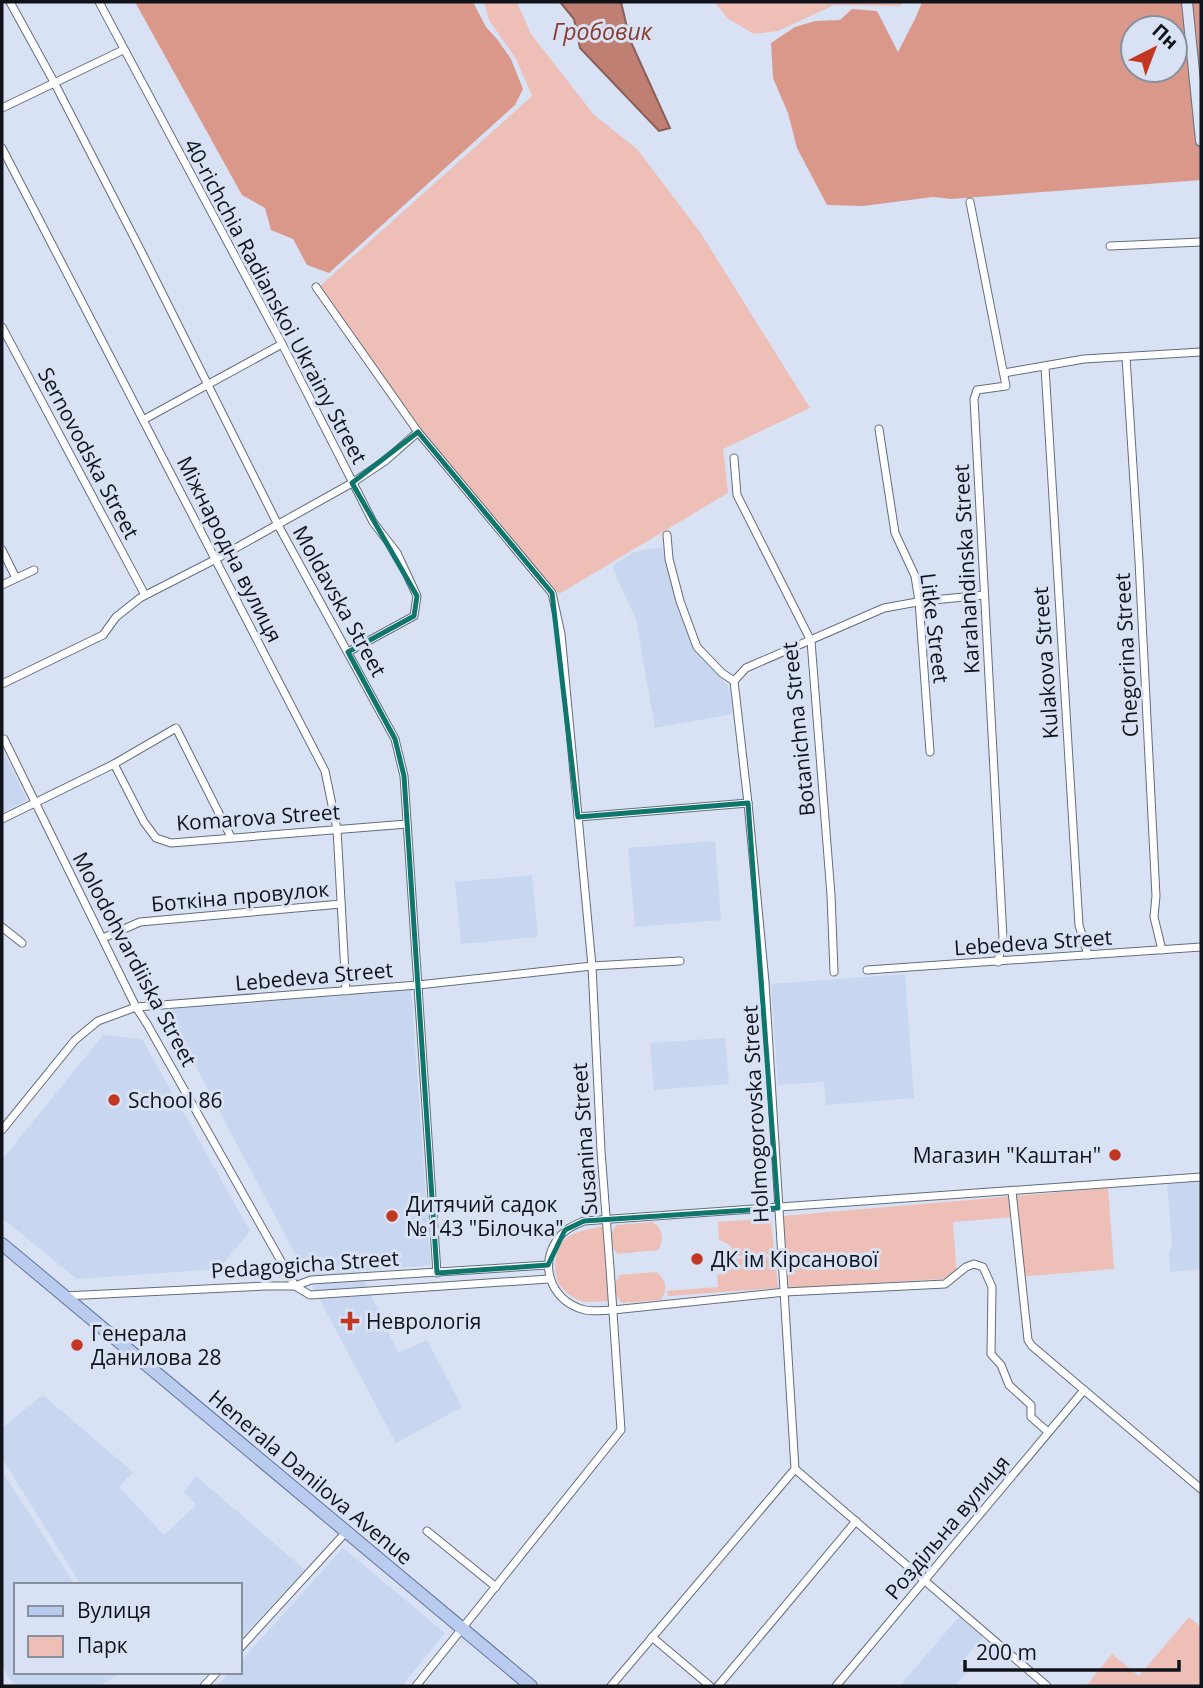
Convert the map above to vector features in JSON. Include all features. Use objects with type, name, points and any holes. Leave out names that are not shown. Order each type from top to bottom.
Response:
[{"type":"main road","points":[[1187,2],[1201,141]]},
{"type":"main road","name":"Henerala Danilova Avenue","points":[[2,1244],[531,1686]]},
{"type":"street","name":"Moldavska Street","points":[[10,2],[54,82],[278,525],[395,739],[404,776],[437,1273]]},
{"type":"street","name":"40-richchia Radianskoi Ukrainy Street","points":[[99,2],[282,344],[352,483],[373,522],[397,553],[417,596],[414,615],[348,652]]},
{"type":"street","points":[[2,108],[123,50]]},
{"type":"street","name":"Міжнародна вулиця","points":[[2,148],[325,771],[337,829],[346,991]]},
{"type":"street","points":[[970,202],[1004,373],[1084,359],[1201,352]]},
{"type":"street","points":[[1110,246],[1201,242]]},
{"type":"street","points":[[2,684],[103,635],[116,617],[145,596],[352,483],[385,461],[418,432],[316,287]]},
{"type":"street","name":"Sernovodska Street","points":[[2,327],[145,596]]},
{"type":"street","points":[[143,420],[282,344]]},
{"type":"street","name":"Chegorina Street","points":[[1126,357],[1140,575],[1156,896],[1154,917],[1162,950]]},
{"type":"street","name":"Kulakova Street","points":[[1045,367],[1079,925],[1088,955]]},
{"type":"street","name":"Karahandinska Street","points":[[998,962],[1003,938],[974,399],[977,390],[1006,386],[1004,373]]},
{"type":"street","name":"Litke Street","points":[[879,429],[895,533],[915,576],[919,601],[930,752]]},
{"type":"street","name":"Susanina Street","points":[[416,1686],[621,1430],[601,1151],[592,966],[561,634],[552,593],[418,432]]},
{"type":"street","name":"Botanichna Street","points":[[734,458],[737,495],[811,641],[831,895],[834,972]]},
{"type":"street","points":[[667,535],[669,559],[680,601],[698,647],[733,681],[746,668],[884,608],[919,601],[984,595]]},
{"type":"street","points":[[2,550],[16,578]]},
{"type":"street","points":[[2,585],[34,570]]},
{"type":"street","name":"Holmogorovska Street","points":[[733,681],[765,982],[795,1469]]},
{"type":"street","points":[[2,819],[114,764],[176,728],[231,837]]},
{"type":"street","name":"Molodohvardiiska Street","points":[[4,739],[136,1007],[295,1286],[310,1295]]},
{"type":"street","name":"Komarova Street","points":[[114,764],[144,822],[156,838],[171,843],[407,824]]},
{"type":"street","points":[[578,817],[748,803]]},
{"type":"street","name":"Боткіна провулок","points":[[103,939],[141,922],[341,904]]},
{"type":"street","points":[[2,926],[22,943]]},
{"type":"street","name":"Lebedeva Street","points":[[867,970],[1201,947]]},
{"type":"street","name":"Lebedeva Street","points":[[2,1130],[75,1040],[98,1021],[136,1007],[418,985],[592,966],[680,961]]},
{"type":"street","points":[[1048,1433],[1031,1417],[1031,1405],[1009,1385],[1001,1365],[992,1354],[992,1287],[983,1267],[974,1264],[966,1267],[945,1284],[785,1292],[613,1310],[586,1310],[570,1303],[556,1292],[549,1279],[548,1265],[555,1243],[565,1230],[583,1221],[1201,1177]]},
{"type":"street","points":[[1012,1191],[1028,1340],[1201,1489]]},
{"type":"street","name":"Pedagogicha Street","points":[[64,1296],[295,1286],[311,1280],[548,1265]]},
{"type":"street","name":"Pedagogicha Street","points":[[310,1295],[549,1279]]},
{"type":"street","name":"Роздільна вулиця","points":[[836,1686],[1084,1390]]},
{"type":"street","points":[[611,1686],[795,1469],[1048,1686]]},
{"type":"street","points":[[718,1686],[856,1521]]},
{"type":"street","points":[[427,1531],[496,1587]]},
{"type":"street","points":[[242,1646],[346,1532]]},
{"type":"street","points":[[652,1637],[710,1686]]},
{"type":"highlighted area","points":[[418,432],[552,593],[578,817],[748,803],[778,1208],[584,1221],[565,1230],[548,1265],[437,1273],[404,776],[395,739],[348,652],[414,616],[417,596],[352,483]]},
{"type":"shaded area","points":[[135,2],[473,2],[486,27],[511,59],[523,89],[515,105],[329,273],[307,265],[293,239],[271,230],[265,208],[242,195]]},
{"type":"shaded area","points":[[922,2],[1201,2],[1201,180],[951,199],[933,197],[863,206],[827,205],[797,148],[788,113],[773,78],[771,43],[795,27],[815,21],[840,20],[852,9],[877,11],[898,52]]},
{"type":"shaded area","points":[[662,547],[676,602],[694,650],[730,688],[732,714],[655,728],[636,620],[612,566],[634,552]]},
{"type":"shaded area","points":[[2,748],[27,800],[2,813]]},
{"type":"shaded area","points":[[715,841],[721,920],[635,927],[628,848]]},
{"type":"shaded area","points":[[532,875],[538,937],[461,944],[455,882]]},
{"type":"shaded area","points":[[905,974],[914,1098],[826,1105],[824,1082],[778,1085],[771,984]]},
{"type":"shaded area","points":[[411,989],[431,1265],[360,1271],[398,1353],[427,1340],[462,1407],[396,1443],[165,1009]]},
{"type":"shaded area","name":"School 86","points":[[103,1035],[142,1039],[250,1231],[219,1269],[77,1279],[2,1218],[2,1160]]},
{"type":"shaded area","points":[[725,1038],[729,1084],[654,1090],[650,1043]]},
{"type":"shaded area","points":[[1201,1182],[1201,1269],[1170,1272],[1169,1255],[1172,1244],[1167,1184]]},
{"type":"shaded area","points":[[43,1395],[133,1472],[119,1487],[164,1535],[196,1505],[184,1492],[196,1476],[305,1570],[242,1637],[242,1583],[80,1583],[2,1458],[2,1428]]},
{"type":"shaded area","points":[[2,1471],[74,1583],[14,1583],[14,1674],[119,1674],[100,1686],[15,1686],[2,1666]]},
{"type":"shaded area","points":[[343,1548],[445,1633],[402,1686],[217,1686],[228,1674],[242,1674],[242,1660]]},
{"type":"shaded area","points":[[959,1617],[983,1637],[960,1664],[968,1671],[955,1686],[900,1686]]},
{"type":"green space","points":[[484,2],[517,2],[531,34],[594,115],[637,149],[700,232],[810,408],[723,449],[728,493],[559,594],[425,437],[319,287],[532,96],[516,59],[489,20]]},
{"type":"green space","points":[[715,2],[904,2],[900,6],[834,5],[778,31],[754,34],[727,18]]},
{"type":"green space","points":[[1108,1188],[1114,1269],[1019,1277],[1013,1217],[953,1222],[957,1278],[789,1288],[783,1216]]},
{"type":"green space","points":[[771,1218],[774,1254],[734,1256],[730,1245],[719,1240],[718,1222]]},
{"type":"green space","points":[[653,1222],[662,1235],[658,1250],[618,1254],[615,1251],[611,1240],[616,1225]]},
{"type":"green space","points":[[603,1226],[608,1301],[581,1301],[568,1294],[559,1284],[556,1273],[557,1253],[566,1238]]},
{"type":"green space","points":[[775,1256],[778,1288],[668,1296],[667,1291],[718,1287],[717,1275],[729,1270],[734,1259]]},
{"type":"green space","points":[[656,1272],[665,1285],[661,1300],[622,1303],[619,1300],[615,1286],[620,1275]]},
{"type":"green space","points":[[1189,1617],[1201,1627],[1200,1686],[1086,1686],[1112,1654],[1139,1676]]},
{"type":"water","name":"Гробовик","points":[[560,2],[621,2],[630,40],[670,128],[659,131],[580,48],[574,19]]},
{"type":"place","name":"School 86","points":[[114,1100]]},
{"type":"place","name":"Магазин \"Каштан\"","points":[[1115,1155]]},
{"type":"place","name":"Дитячий садок №143 \"Білочка\"","points":[[392,1216]]},
{"type":"place","name":"ДК ім Кірсанової","points":[[697,1259]]},
{"type":"place","name":"Неврологія","points":[[350,1321]]},
{"type":"place","name":"Генерала Данилова 28","points":[[77,1345]]}]
